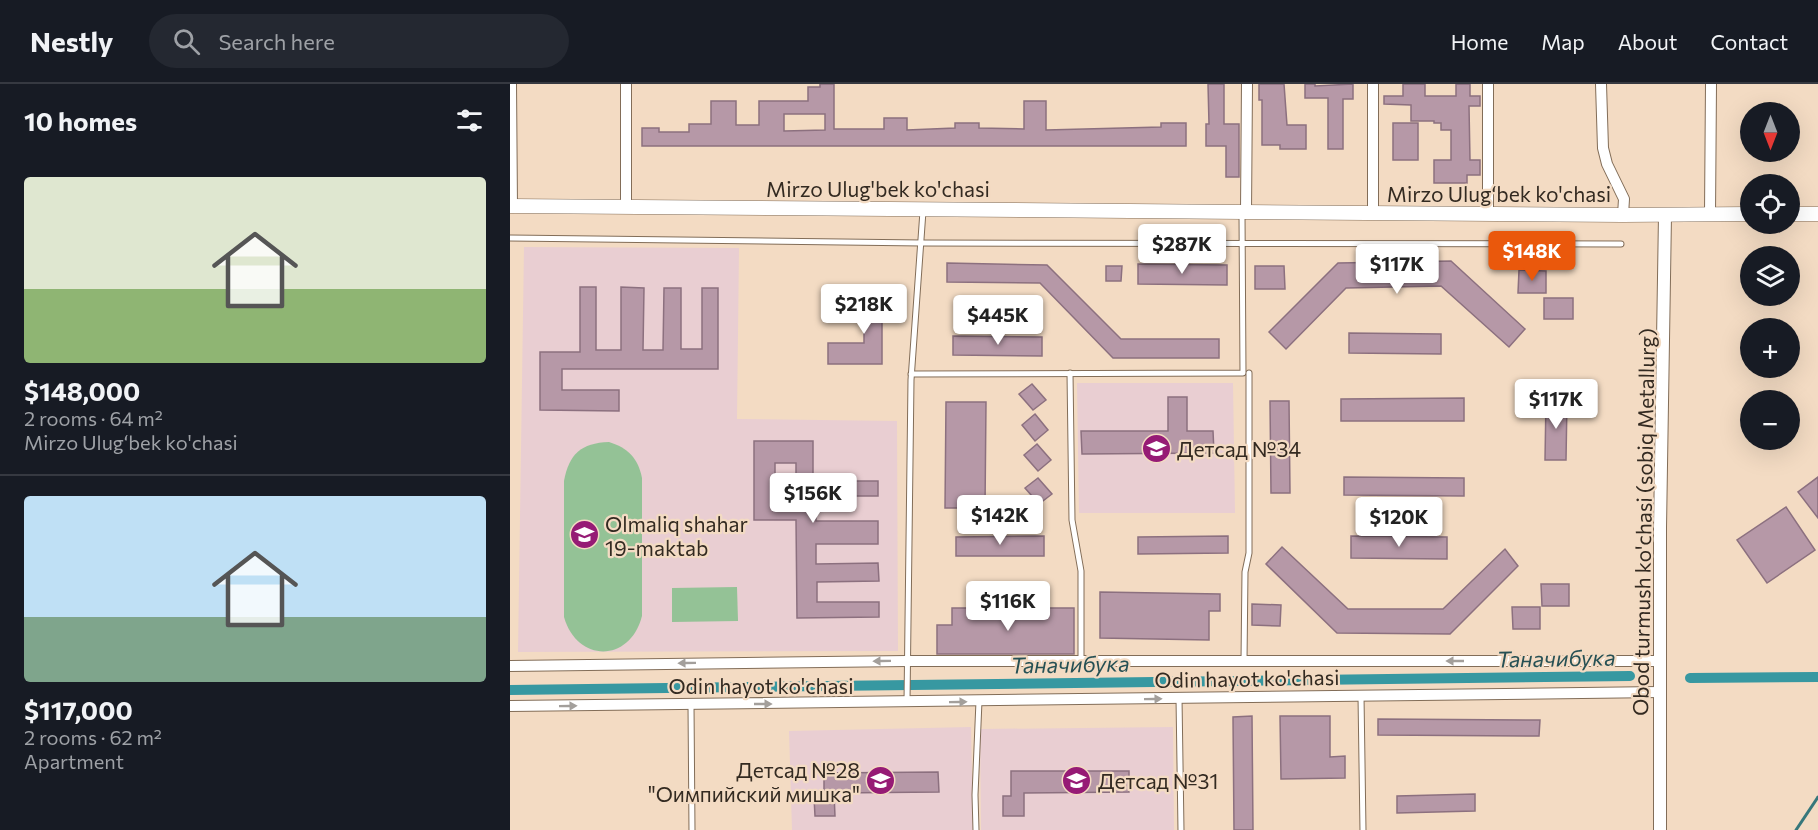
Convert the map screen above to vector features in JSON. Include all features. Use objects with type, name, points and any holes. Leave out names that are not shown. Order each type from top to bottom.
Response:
[{"type":"main road","name":"Mirzo Ulug'bek ko'chasi","points":[[511,206],[1244,212]]},
{"type":"main road","name":"Mirzo Ulug‘bek ko'chasi","points":[[1244,212],[1740,214]]},
{"type":"main road","points":[[1800,214],[1818,214]]},
{"type":"street","points":[[511,84],[511,206]]},
{"type":"street","points":[[626,84],[626,207]]},
{"type":"street","points":[[1244,212],[1247,84]]},
{"type":"street","points":[[1373,84],[1373,213]]},
{"type":"street","points":[[1488,84],[1488,214]]},
{"type":"street","points":[[1601,84],[1603,148],[1606,164],[1624,199],[1623,215]]},
{"type":"street","points":[[1710,84],[1710,214]]},
{"type":"street","name":"Obod turmush ko'chasi (sobiq Metallurg)","points":[[1660,830],[1665,215]]},
{"type":"street","name":"Odin hayot ko'chasi","points":[[510,666],[907,661],[1660,661]]},
{"type":"street","name":"Odin hayot ko'chasi","points":[[510,706],[1660,692]]},
{"type":"lane","points":[[907,700],[911,374],[923,209]]},
{"type":"lane","points":[[911,374],[1243,373],[1244,212]]},
{"type":"lane","points":[[510,238],[922,243],[1620,244]]},
{"type":"lane","points":[[1070,373],[1072,520],[1080,571],[1081,661]]},
{"type":"lane","points":[[1244,661],[1245,572],[1249,553],[1249,373]]},
{"type":"lane","points":[[1360,696],[1363,830]]},
{"type":"lane","points":[[1179,698],[1181,830]]},
{"type":"lane","points":[[976,830],[975,795],[979,701]]},
{"type":"lane","points":[[691,705],[692,830]]},
{"type":"shaded area","points":[[524,247],[739,248],[737,419],[897,421],[898,651],[518,652]]},
{"type":"shaded area","name":"Детсад №34","points":[[1077,383],[1233,383],[1235,513],[1079,513]]},
{"type":"shaded area","name":"Детсад №28 \"Оимпийский мишка\"","points":[[971,727],[973,830],[792,830],[789,731]]},
{"type":"shaded area","name":"Детсад №31","points":[[1173,727],[1174,830],[981,830],[980,729]]},
{"type":"green space","points":[[609,442],[622,447],[635,459],[642,478],[642,616],[636,631],[627,642],[615,649],[603,651],[591,649],[580,643],[571,632],[564,617],[564,481],[569,464],[578,452],[591,445]]},
{"type":"green space","points":[[737,587],[738,621],[672,622],[672,588]]},
{"type":"building","points":[[820,84],[834,84],[834,129],[884,129],[884,118],[907,118],[907,130],[955,128],[955,123],[979,123],[979,128],[1024,129],[1024,101],[1046,101],[1046,130],[1161,127],[1161,123],[1186,123],[1186,146],[642,146],[642,128],[659,128],[659,132],[689,132],[689,124],[711,124],[711,101],[736,101],[736,125],[759,125],[759,101],[808,101],[808,87],[820,87]],"holes":[[[784,114],[825,114],[825,130],[784,131]]]},
{"type":"building","points":[[1208,84],[1224,84],[1224,124],[1239,124],[1239,177],[1226,177],[1226,146],[1206,146],[1206,124],[1209,124]]},
{"type":"building","points":[[1259,84],[1284,84],[1287,125],[1306,125],[1306,149],[1280,149],[1280,145],[1262,145],[1262,100],[1259,100]]},
{"type":"building","points":[[1305,84],[1315,84],[1315,86],[1353,84],[1353,99],[1343,99],[1343,149],[1328,149],[1328,98],[1305,98]]},
{"type":"building","points":[[1403,84],[1425,84],[1425,96],[1456,96],[1456,84],[1470,84],[1470,96],[1480,96],[1480,106],[1469,106],[1470,160],[1480,160],[1480,175],[1467,175],[1467,183],[1434,183],[1434,160],[1451,160],[1451,130],[1441,130],[1441,123],[1434,123],[1434,121],[1411,121],[1411,105],[1384,104],[1384,96],[1403,96]]},
{"type":"building","points":[[1393,123],[1418,123],[1418,160],[1393,160]]},
{"type":"building","points":[[1451,261],[1525,329],[1509,347],[1441,286],[1346,288],[1286,349],[1269,332],[1338,263]]},
{"type":"building","points":[[947,263],[1047,265],[1121,339],[1219,339],[1219,358],[1113,358],[1040,283],[947,282]]},
{"type":"building","points":[[1138,264],[1227,265],[1227,285],[1138,284]]},
{"type":"building","points":[[1106,266],[1122,266],[1121,281],[1106,281]]},
{"type":"building","points":[[1255,266],[1284,266],[1285,289],[1255,289]]},
{"type":"building","points":[[1519,270],[1546,271],[1546,293],[1518,293]]},
{"type":"building","points":[[864,285],[882,285],[882,364],[828,364],[828,343],[864,343]]},
{"type":"building","points":[[580,287],[596,287],[596,350],[621,350],[621,287],[644,288],[643,350],[663,350],[664,288],[681,288],[681,349],[702,349],[702,288],[718,288],[718,369],[562,369],[562,390],[619,390],[619,411],[540,410],[540,352],[580,352]]},
{"type":"building","points":[[1544,298],[1573,298],[1573,319],[1544,319]]},
{"type":"building","points":[[1349,333],[1441,334],[1441,354],[1349,353]]},
{"type":"building","points":[[953,336],[1042,337],[1042,356],[953,355]]},
{"type":"building","points":[[1032,384],[1046,400],[1033,410],[1019,394]]},
{"type":"building","points":[[1168,397],[1187,397],[1187,431],[1213,431],[1214,453],[1082,454],[1081,431],[1168,431]]},
{"type":"building","points":[[1464,398],[1464,421],[1341,421],[1341,399]]},
{"type":"building","points":[[1546,400],[1567,401],[1566,460],[1545,460]]},
{"type":"building","points":[[1270,401],[1289,401],[1290,493],[1271,493]]},
{"type":"building","points":[[946,402],[986,402],[985,508],[945,508]]},
{"type":"building","points":[[1035,414],[1048,430],[1035,441],[1022,425]]},
{"type":"building","points":[[754,441],[813,441],[813,481],[878,481],[878,496],[815,496],[816,521],[878,521],[878,544],[816,544],[816,564],[878,563],[879,581],[817,582],[817,602],[879,602],[879,617],[797,618],[796,520],[754,520]],"holes":[[[775,463],[796,463],[796,501],[775,501]]]},
{"type":"building","points":[[1037,444],[1051,460],[1038,471],[1024,455]]},
{"type":"building","points":[[1344,477],[1464,478],[1464,496],[1344,495]]},
{"type":"building","points":[[1818,477],[1818,518],[1798,492]]},
{"type":"building","points":[[1038,478],[1052,494],[1039,504],[1025,488]]},
{"type":"building","points":[[1786,507],[1815,550],[1767,583],[1737,540]]},
{"type":"building","points":[[1044,536],[1044,556],[956,556],[956,537]]},
{"type":"building","points":[[1228,536],[1228,553],[1138,554],[1138,537]]},
{"type":"building","points":[[1351,536],[1447,537],[1447,559],[1351,558]]},
{"type":"building","points":[[1282,547],[1348,609],[1443,609],[1505,549],[1518,566],[1450,634],[1337,633],[1266,564]]},
{"type":"building","points":[[1541,584],[1569,584],[1569,606],[1542,606]]},
{"type":"building","points":[[1100,592],[1220,594],[1220,611],[1209,611],[1209,640],[1100,638]]},
{"type":"building","points":[[1252,604],[1281,605],[1280,626],[1252,625]]},
{"type":"building","points":[[1512,607],[1540,607],[1540,629],[1513,629]]},
{"type":"building","points":[[952,608],[1074,608],[1074,654],[937,654],[937,625],[952,625]]},
{"type":"building","points":[[1252,716],[1253,830],[1234,830],[1233,717]]},
{"type":"building","points":[[1280,716],[1330,716],[1330,757],[1345,756],[1345,778],[1281,779]]},
{"type":"building","points":[[1378,719],[1540,720],[1539,736],[1378,735]]},
{"type":"building","points":[[1011,771],[1129,771],[1129,792],[1024,793],[1024,816],[1003,816],[1003,796],[1011,796]]},
{"type":"building","points":[[938,772],[939,792],[834,793],[835,816],[815,816],[814,797],[824,797],[824,773]]},
{"type":"building","points":[[1475,794],[1475,811],[1397,813],[1397,796]]},
{"type":"waterway","name":"Таначибука","points":[[510,690],[1630,676]]},
{"type":"waterway","name":"Таначибука","points":[[1690,678],[1818,677]]},
{"type":"waterway","points":[[1796,830],[1818,797]]},
{"type":"place","name":"Детсад №34","points":[[1156,448]]},
{"type":"place","name":"Olmaliq shahar 19-maktab","points":[[584,535]]},
{"type":"place","name":"Детсад №31","points":[[1077,780]]},
{"type":"place","name":"Детсад №28 \"Оимпийский мишка\"","points":[[881,781]]}]
